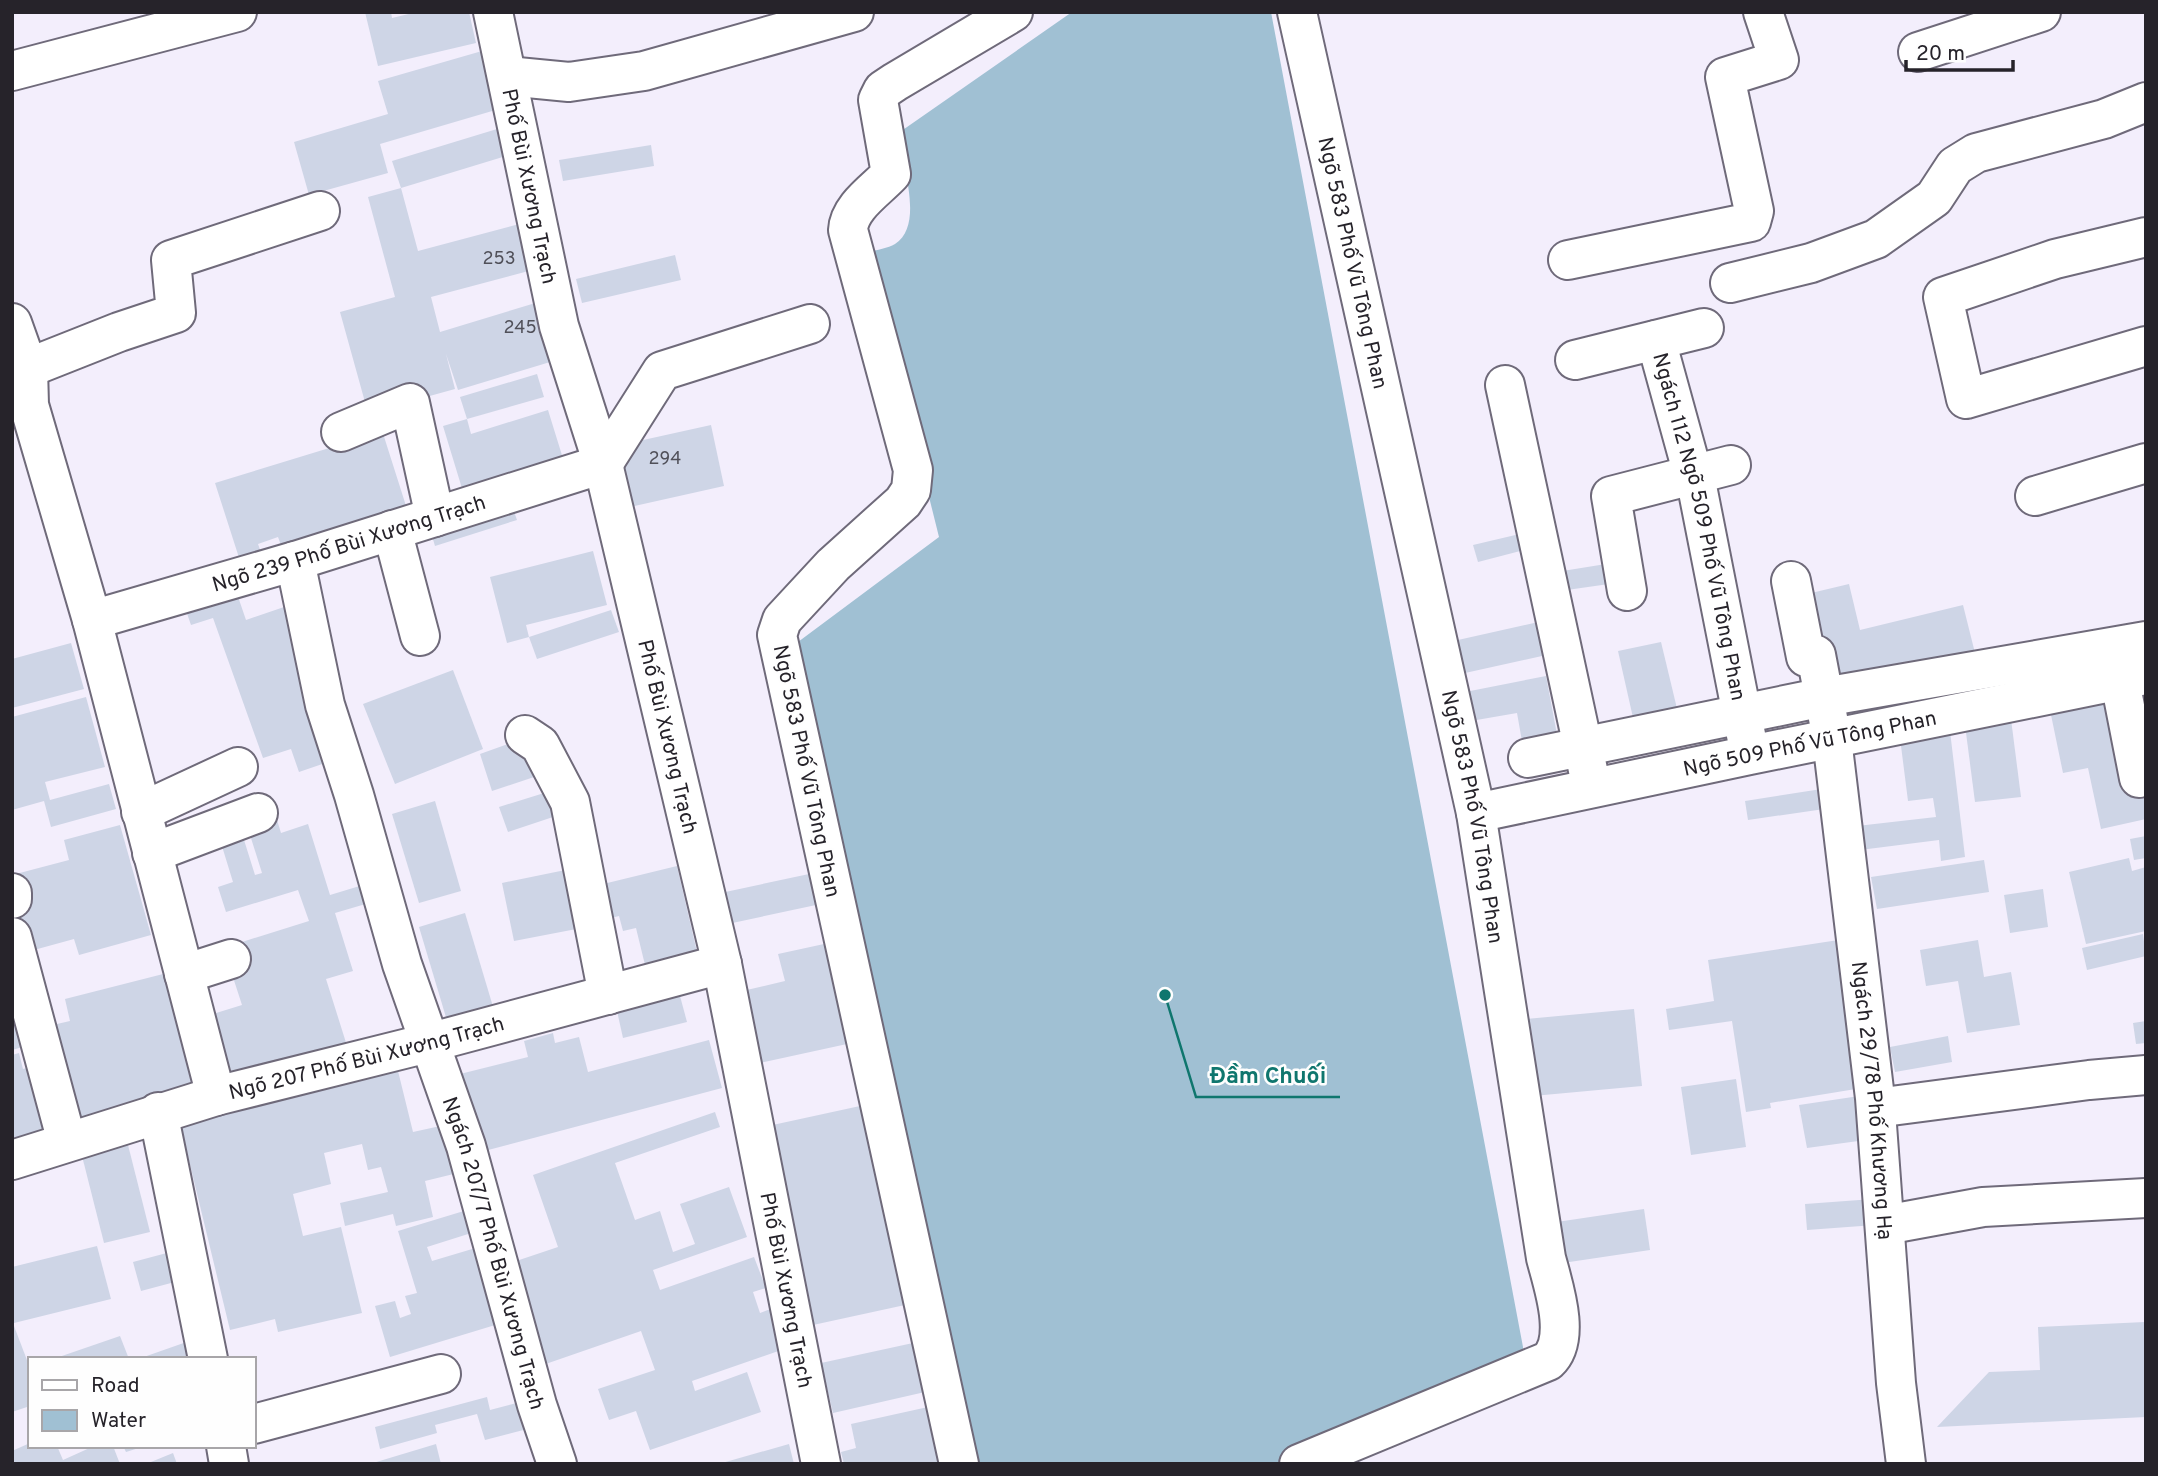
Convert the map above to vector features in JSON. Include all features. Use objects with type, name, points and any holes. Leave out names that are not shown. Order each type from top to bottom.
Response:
[{"type":"street","points":[[12,71],[177,20],[237,12]]},
{"type":"street","name":"Phố Bùi Xương Trạch","points":[[493,12],[559,327],[603,464],[722,964],[821,1464]]},
{"type":"street","points":[[507,76],[569,82],[644,71],[855,12]]},
{"type":"street","name":"Ngõ 583 Phố Vũ Tông Phan","points":[[959,1464],[777,635],[782,620],[833,565],[903,502],[913,482],[913,470],[848,230],[855,210],[891,174],[878,102],[880,96],[883,90],[895,82],[1013,12]]},
{"type":"street","name":"Ngõ 583 Phố Vũ Tông Phan","points":[[1297,12],[1475,813],[1544,1244],[1560,1324],[1559,1344],[1555,1354],[1534,1368],[1299,1464]]},
{"type":"street","points":[[1568,260],[1751,222],[1754,211],[1725,77],[1779,60],[1763,12]]},
{"type":"street","points":[[1918,52],[2041,12]]},
{"type":"street","points":[[1730,283],[1811,263],[1876,239],[1934,198],[1955,166],[1976,153],[2104,119],[2146,102]]},
{"type":"street","points":[[23,394],[119,332],[176,313],[171,260],[320,211]]},
{"type":"street","points":[[2146,237],[2055,259],[1943,297],[1966,399],[2146,346]]},
{"type":"street","points":[[12,323],[23,394],[92,620],[216,1096]]},
{"type":"street","points":[[603,464],[662,371],[810,324]]},
{"type":"street","name":"Ngách 112 Ngõ 509 Phố Vũ Tông Phan","points":[[1575,360],[1703,327]]},
{"type":"street","name":"Ngách 112 Ngõ 509 Phố Vũ Tông Phan","points":[[1656,340],[1695,476],[1750,755]]},
{"type":"street","points":[[1505,385],[1592,788]]},
{"type":"street","points":[[341,432],[410,403],[435,517]]},
{"type":"street","points":[[2035,496],[2146,463]]},
{"type":"street","name":"Ngõ 239 Phố Bùi Xương Trạch","points":[[92,620],[295,561],[603,464]]},
{"type":"street","points":[[1627,591],[1611,496],[1731,465]]},
{"type":"street","points":[[392,530],[420,636]]},
{"type":"street","name":"Ngách 207/7 Phố Bùi Xương Trạch","points":[[295,561],[325,705],[354,795],[402,964],[466,1146],[537,1405],[557,1464]]},
{"type":"street","name":"Ngách 29/78 Phố Khương Hạ","points":[[1791,581],[1806,657],[1816,655],[1832,739],[1876,1108],[1896,1382],[1906,1464]]},
{"type":"street","name":"Ngõ 509 Phố Vũ Tông Phan","points":[[1475,813],[1987,707],[2111,673],[2146,641]]},
{"type":"street","points":[[1979,670],[1987,707]]},
{"type":"street","name":"Ngõ 509 Phố Vũ Tông Phan","points":[[1528,758],[1824,697],[1979,670],[2111,673]]},
{"type":"street","points":[[2111,673],[2138,778]]},
{"type":"street","points":[[525,735],[540,745],[570,802],[608,995]]},
{"type":"street","points":[[141,812],[238,767]]},
{"type":"street","points":[[152,853],[258,813]]},
{"type":"street","points":[[12,893],[12,899]]},
{"type":"street","points":[[12,937],[67,1142]]},
{"type":"street","points":[[184,974],[231,959]]},
{"type":"street","name":"Ngõ 207 Phố Bùi Xương Trạch","points":[[12,1160],[158,1112],[722,964]]},
{"type":"street","points":[[1876,1108],[2146,1075]]},
{"type":"street","points":[[158,1112],[208,1357]]},
{"type":"street","points":[[1885,1224],[1983,1207],[2146,1198]]},
{"type":"street","points":[[256,1423],[441,1374]]},
{"type":"water","points":[[1072,12],[1271,12],[1523,1347],[1522,1359],[1514,1367],[1273,1464],[975,1464],[798,642],[939,537],[868,252],[895,244],[904,235],[909,223],[909,193],[897,134]]},
{"type":"building","points":[[365,12],[391,12],[392,18],[417,12],[469,12],[476,43],[378,66]]},
{"type":"building","points":[[482,51],[499,109],[380,144],[388,173],[309,195],[294,142],[388,114],[378,81]]},
{"type":"building","points":[[497,129],[506,156],[401,188],[392,161]]},
{"type":"building","points":[[651,145],[654,166],[563,181],[559,160]]},
{"type":"building","points":[[401,188],[418,251],[523,223],[536,269],[431,297],[440,332],[542,301],[560,359],[458,390],[446,354],[455,389],[368,413],[340,312],[395,297],[368,197]]},
{"type":"building","points":[[675,255],[681,280],[582,303],[576,279]]},
{"type":"building","points":[[537,374],[544,397],[467,419],[460,397]]},
{"type":"building","points":[[548,410],[565,465],[464,495],[443,426],[467,419],[471,434]]},
{"type":"building","points":[[380,424],[407,509],[282,548],[278,537],[258,544],[264,561],[242,567],[215,483],[362,438]]},
{"type":"building","points":[[711,425],[724,486],[630,507],[616,446]]},
{"type":"building","points":[[509,497],[517,520],[435,546],[428,523]]},
{"type":"building","points":[[1532,531],[1536,547],[1478,562],[1473,545]]},
{"type":"building","points":[[593,551],[607,605],[526,625],[529,637],[507,643],[490,577]]},
{"type":"building","points":[[1606,564],[1609,584],[1553,592],[1550,573]]},
{"type":"building","points":[[233,582],[246,620],[284,607],[337,759],[299,772],[291,749],[263,758],[213,618],[191,625],[182,599]]},
{"type":"building","points":[[1849,584],[1860,630],[1963,605],[1976,657],[1831,692],[1807,594]]},
{"type":"building","points":[[611,610],[619,632],[537,659],[529,637]]},
{"type":"building","points":[[1552,619],[1560,652],[1456,675],[1449,642]]},
{"type":"building","points":[[1661,642],[1680,721],[1636,731],[1618,651]]},
{"type":"building","points":[[71,643],[84,689],[12,708],[12,659]]},
{"type":"building","points":[[453,670],[483,749],[395,784],[363,704]]},
{"type":"building","points":[[1546,676],[1558,740],[1523,747],[1517,713],[1465,722],[1460,693]]},
{"type":"building","points":[[86,697],[105,767],[45,782],[50,800],[109,784],[116,809],[51,827],[44,801],[12,810],[12,717]]},
{"type":"building","points":[[2113,697],[2146,787],[2146,819],[2101,829],[2088,768],[2063,773],[2050,710]]},
{"type":"building","points":[[2011,719],[2021,797],[1975,802],[1965,725]]},
{"type":"building","points":[[1950,731],[1965,857],[1941,861],[1939,840],[1860,850],[1857,826],[1936,817],[1933,798],[1908,801],[1900,738]]},
{"type":"building","points":[[519,740],[525,758],[540,753],[546,773],[492,791],[480,754]]},
{"type":"building","points":[[1828,788],[1831,808],[1748,820],[1745,801]]},
{"type":"building","points":[[557,789],[565,813],[508,832],[499,807]]},
{"type":"building","points":[[435,801],[461,891],[419,903],[392,814]]},
{"type":"building","points":[[274,810],[281,833],[308,824],[330,895],[363,885],[369,903],[335,913],[353,971],[326,979],[348,1049],[222,1087],[200,1018],[242,1005],[229,965],[247,959],[242,942],[309,921],[298,890],[226,912],[218,887],[233,882],[217,830],[239,824],[255,875],[262,873],[245,819]]},
{"type":"building","points":[[120,825],[151,935],[79,955],[74,939],[23,953],[12,915],[12,875],[69,860],[64,840]]},
{"type":"building","points":[[2146,836],[2146,858],[2134,860],[2130,839]]},
{"type":"building","points":[[2129,858],[2132,871],[2146,867],[2146,931],[2086,944],[2069,872]]},
{"type":"building","points":[[1984,860],[1989,892],[1877,909],[1871,877]]},
{"type":"building","points":[[677,866],[697,952],[645,965],[636,928],[623,931],[619,916],[603,920],[595,886]]},
{"type":"building","points":[[580,867],[592,926],[514,941],[502,883]]},
{"type":"building","points":[[809,874],[816,905],[723,925],[716,894]]},
{"type":"building","points":[[2043,889],[2048,927],[2010,933],[2004,895]]},
{"type":"building","points":[[465,913],[494,1010],[448,1024],[419,927]]},
{"type":"building","points":[[2143,934],[2146,956],[2087,970],[2082,948]]},
{"type":"building","points":[[1845,939],[1868,1087],[1770,1103],[1771,1108],[1746,1112],[1732,1021],[1669,1030],[1666,1009],[1714,1001],[1708,960]]},
{"type":"building","points":[[1978,940],[1984,977],[2011,972],[2020,1025],[1967,1033],[1958,981],[1926,986],[1920,950]]},
{"type":"building","points":[[824,944],[847,1044],[755,1064],[738,992],[785,981],[778,954]]},
{"type":"building","points":[[171,972],[201,1090],[69,1124],[44,1027],[70,1021],[65,999]]},
{"type":"building","points":[[680,996],[687,1022],[623,1038],[617,1011]]},
{"type":"building","points":[[1634,1009],[1642,1086],[1533,1096],[1526,1019]]},
{"type":"building","points":[[29,1016],[37,1043],[12,1050],[12,1021]]},
{"type":"building","points":[[2146,1021],[2146,1043],[2136,1044],[2133,1023]]},
{"type":"building","points":[[553,1033],[555,1043],[579,1037],[588,1072],[709,1040],[722,1088],[473,1154],[452,1076],[528,1057],[524,1041]]},
{"type":"building","points":[[1948,1036],[1952,1062],[1895,1072],[1890,1047]]},
{"type":"building","points":[[19,1053],[23,1069],[43,1064],[62,1131],[12,1145],[12,1055]]},
{"type":"building","points":[[398,1071],[413,1132],[454,1123],[466,1171],[425,1181],[433,1217],[396,1226],[393,1214],[345,1226],[340,1203],[388,1192],[381,1167],[368,1170],[362,1144],[324,1153],[331,1184],[293,1194],[303,1236],[341,1227],[362,1313],[278,1332],[275,1319],[230,1330],[178,1115],[309,1092]]},
{"type":"building","points":[[1736,1079],[1746,1147],[1691,1155],[1681,1087]]},
{"type":"building","points":[[1866,1095],[1873,1139],[1807,1148],[1799,1105]]},
{"type":"building","points":[[860,1106],[905,1305],[813,1325],[768,1126]]},
{"type":"building","points":[[715,1112],[720,1127],[615,1163],[635,1220],[660,1211],[673,1252],[695,1244],[680,1204],[729,1187],[747,1237],[653,1270],[660,1290],[754,1257],[766,1288],[753,1292],[760,1313],[773,1308],[787,1348],[692,1381],[695,1391],[747,1372],[761,1412],[650,1450],[636,1411],[609,1420],[598,1389],[655,1370],[641,1331],[537,1367],[501,1266],[558,1247],[533,1175]]},
{"type":"building","points":[[127,1141],[150,1232],[104,1243],[81,1152]]},
{"type":"building","points":[[1873,1199],[1875,1225],[1807,1230],[1805,1204]]},
{"type":"building","points":[[477,1207],[484,1229],[427,1247],[432,1261],[489,1244],[512,1320],[390,1357],[375,1306],[395,1301],[400,1318],[411,1314],[405,1296],[417,1293],[398,1231]]},
{"type":"building","points":[[1644,1209],[1650,1250],[1556,1264],[1550,1223]]},
{"type":"building","points":[[97,1246],[111,1299],[14,1323],[12,1267]]},
{"type":"building","points":[[178,1250],[186,1279],[141,1291],[133,1262]]},
{"type":"building","points":[[2145,1322],[2146,1417],[1937,1427],[1989,1372],[2040,1370],[2038,1327]]},
{"type":"building","points":[[14,1326],[28,1363],[28,1407],[12,1412]]},
{"type":"building","points":[[120,1336],[128,1357],[59,1357]]},
{"type":"building","points":[[195,1339],[201,1357],[144,1357]]},
{"type":"building","points":[[913,1343],[925,1392],[833,1413],[821,1363]]},
{"type":"building","points":[[487,1397],[490,1410],[528,1400],[535,1427],[485,1440],[477,1414],[435,1425],[437,1433],[380,1449],[375,1427]]},
{"type":"building","points":[[928,1407],[941,1464],[844,1464],[841,1452],[856,1448],[851,1424]]},
{"type":"building","points":[[28,1444],[28,1448],[58,1448],[63,1460],[90,1448],[114,1448],[120,1464],[12,1464],[12,1451]]},
{"type":"building","points":[[436,1444],[441,1464],[373,1464],[373,1463]]},
{"type":"building","points":[[789,1444],[794,1464],[722,1464],[722,1463]]},
{"type":"building","points":[[173,1453],[177,1464],[146,1464]]},
{"type":"place","name":"Đầm Chuối","points":[[1165,995]]}]
